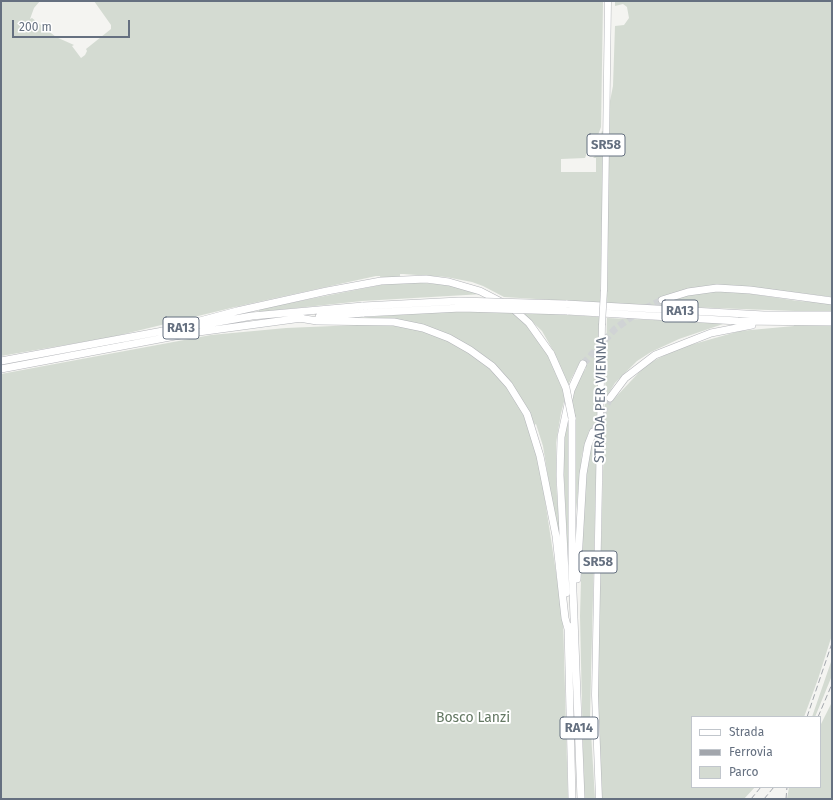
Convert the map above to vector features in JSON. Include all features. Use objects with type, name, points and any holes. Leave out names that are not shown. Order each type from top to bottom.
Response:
[{"type":"highway","points":[[159,332],[237,311],[327,291],[381,281],[426,279],[469,287],[491,296],[511,307],[529,323],[540,336],[551,354],[566,388],[572,418],[572,566],[575,619]]},
{"type":"highway","points":[[662,300],[688,292],[717,288],[750,290],[832,300]]},
{"type":"highway","name":"RA13","points":[[1,369],[191,333],[363,310],[459,301],[694,312],[832,322]]},
{"type":"highway","name":"RA13","points":[[567,307],[778,323],[794,319],[832,315]]},
{"type":"highway","name":"RA13","points":[[1,361],[252,316],[363,310]]},
{"type":"highway","points":[[299,318],[317,321],[394,322],[437,333],[470,350],[492,366],[510,385],[527,414],[532,426],[540,456],[556,536],[565,618],[568,629]]},
{"type":"highway","points":[[610,398],[633,370],[655,355],[669,348],[724,329],[778,323]]},
{"type":"highway","points":[[568,629],[560,455],[561,437],[571,390],[584,364]]},
{"type":"highway","points":[[575,619],[581,490],[585,459],[593,432]]},
{"type":"highway","name":"RA14","points":[[575,619],[581,799]]},
{"type":"highway","name":"RA14","points":[[568,629],[572,799]]},
{"type":"main road","name":"STRADA PER VIENNA","points":[[599,799],[595,695],[602,325],[604,290],[608,1]]},
{"type":"green space","points":[[1,1],[40,1],[34,8],[30,19],[32,18],[56,37],[74,45],[72,46],[81,58],[85,55],[87,51],[86,49],[111,29],[111,25],[94,1],[603,1],[601,127],[594,146],[590,145],[585,158],[561,159],[561,172],[596,172],[596,158],[593,158],[597,154],[602,131],[604,132],[600,303],[504,297],[472,282],[446,277],[400,274],[400,282],[444,284],[483,294],[362,301],[259,312],[259,309],[381,285],[380,276],[376,276],[235,307],[112,337],[1,356]]},
{"type":"green space","points":[[615,1],[832,1],[832,297],[743,286],[692,294],[723,291],[739,292],[798,301],[832,303],[832,635],[818,679],[804,716],[691,716],[691,788],[754,788],[744,799],[602,799],[598,718],[598,663],[607,318],[726,323],[679,339],[651,352],[637,361],[615,383],[607,396],[613,400],[646,365],[676,349],[740,331],[794,326],[795,311],[607,304],[609,106],[613,86],[615,26],[624,25],[629,18],[627,7],[623,4],[615,6]]},
{"type":"green space","name":"Bosco Lanzi","points":[[443,311],[514,311],[554,352],[542,331],[522,312],[600,317],[590,716],[595,799],[584,799],[580,616],[583,510],[586,474],[590,450],[596,433],[589,431],[582,454],[576,512],[575,418],[571,628],[564,479],[564,436],[572,397],[578,381],[586,368],[580,362],[569,383],[561,413],[556,443],[556,483],[563,573],[543,446],[536,424],[529,428],[536,448],[541,474],[563,618],[568,799],[1,799],[1,374],[211,335],[286,328],[357,325],[357,318]]},
{"type":"green space","points":[[832,659],[831,678],[815,716],[812,716]]},
{"type":"green space","points":[[832,702],[832,799],[787,799],[789,788],[821,788],[821,724]]},
{"type":"tunnel","points":[[583,364],[615,329],[638,312],[662,300]]},
{"type":"tunnel","points":[[593,432],[610,398]]},
{"type":"railway","points":[[807,716],[832,643]]},
{"type":"railway","points":[[818,716],[832,684]]},
{"type":"railway","points":[[751,799],[760,788]]},
{"type":"railway","points":[[764,799],[773,788]]},
{"type":"railway","points":[[786,799],[787,788]]}]
